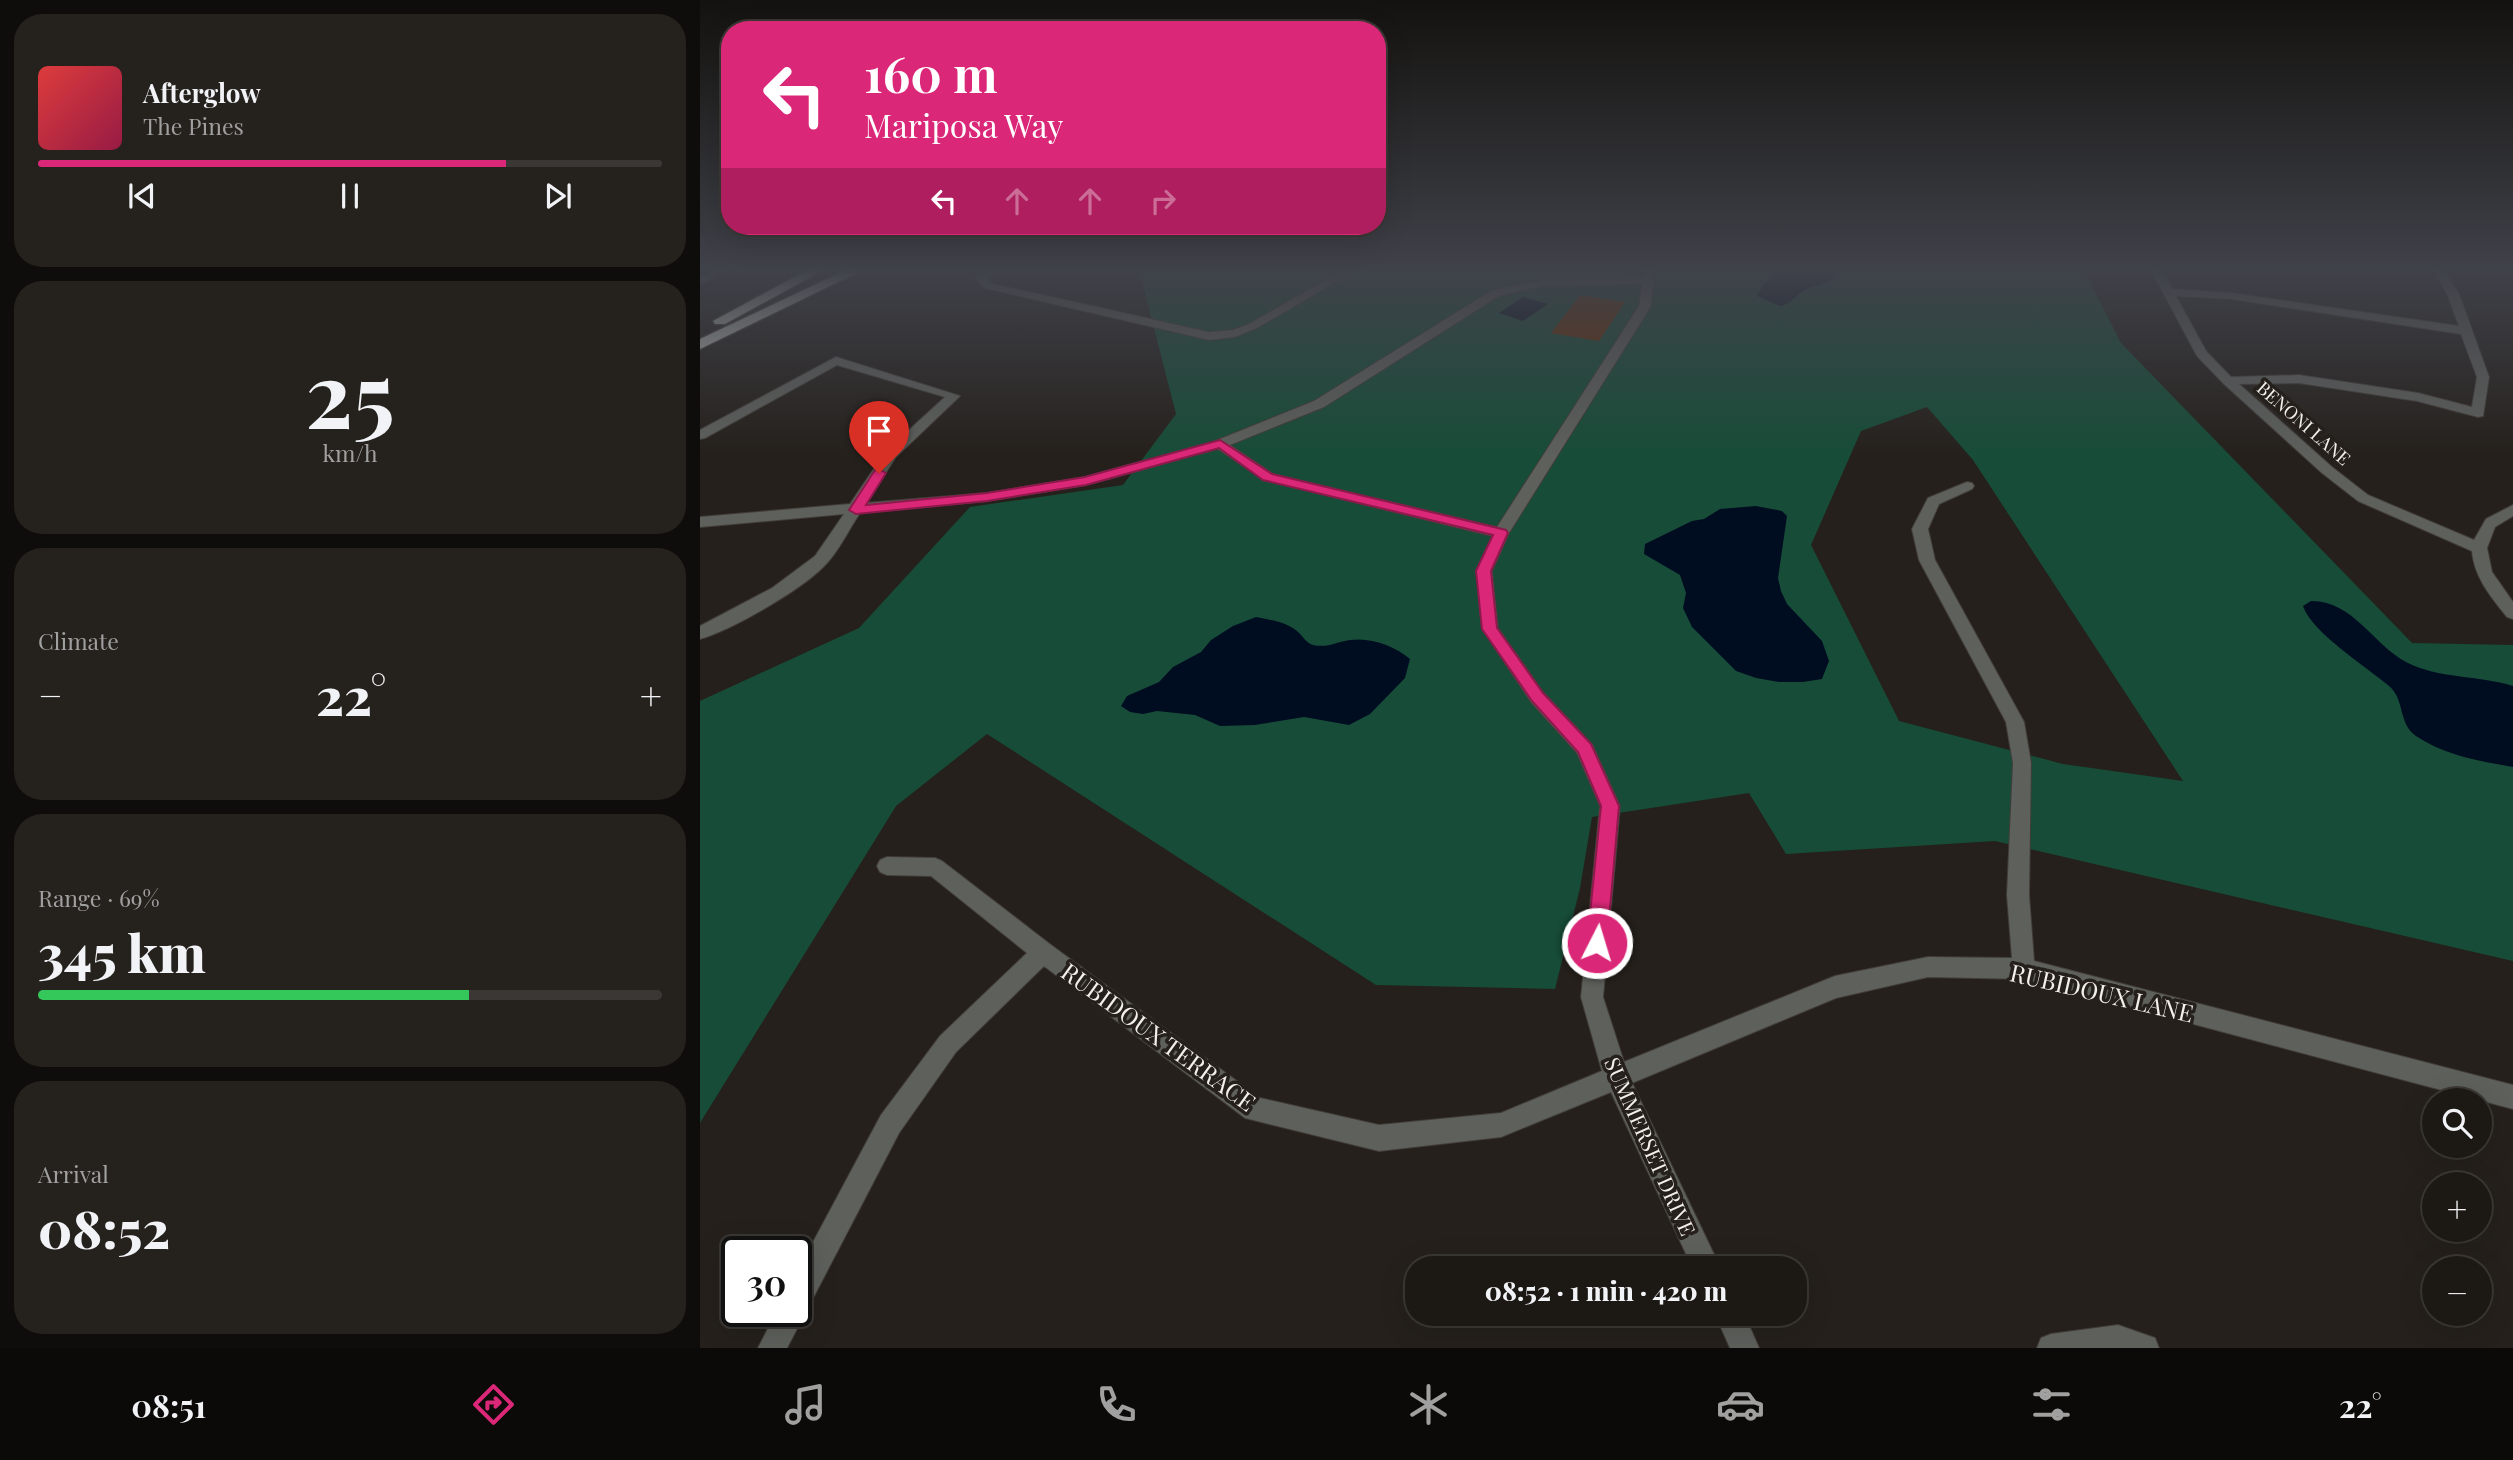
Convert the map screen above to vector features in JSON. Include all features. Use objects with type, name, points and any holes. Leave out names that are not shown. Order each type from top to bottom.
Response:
[{"type":"highway","points":[[700,343],[722,331]]},
{"type":"highway","points":[[700,343],[726,331]]},
{"type":"street","points":[[1187,331],[1209,336],[1238,331]]},
{"type":"street","points":[[700,522],[987,497],[1086,481],[1220,444],[1319,404],[1435,331]]},
{"type":"street","name":"SUMMERSET DRIVE","points":[[1631,331],[1501,533],[1484,571],[1490,629],[1537,697],[1585,749],[1610,806],[1592,998],[1616,1076],[1701,1256]]},
{"type":"street","name":"BENONI LANE","points":[[2189,331],[2201,353],[2228,381],[2327,470],[2363,498],[2479,548]]},
{"type":"street","points":[[2228,381],[2300,379],[2418,397],[2478,413],[2483,377],[2468,331]]},
{"type":"street","points":[[700,435],[836,361],[954,396],[891,454],[821,560],[778,592],[724,623],[700,633]]},
{"type":"street","points":[[1220,444],[1268,477],[1501,533]]},
{"type":"street","points":[[1967,486],[1933,501],[1920,529],[1927,560],[2015,722],[2022,763],[2018,895],[2024,969]]},
{"type":"street","points":[[2513,510],[2490,523],[2479,548],[2486,581],[2513,613]]},
{"type":"street","name":"RUBIDOUX TERRACE","points":[[887,866],[935,867],[1043,952],[1254,1109],[1379,1138],[1501,1125],[1616,1076]]},
{"type":"street","points":[[812,1273],[890,1124],[948,1044],[1043,952]]},
{"type":"street","name":"RUBIDOUX LANE","points":[[1616,1076],[1835,987],[1928,967],[2024,969],[2513,1097]]},
{"type":"street","points":[[1735,1326],[1745,1348]]},
{"type":"street","points":[[772,1348],[783,1327]]},
{"type":"street","points":[[2051,1348],[2118,1339],[2145,1348]]},
{"type":"green space","points":[[1155,331],[2115,331],[2121,343],[2412,643],[2513,645],[2513,961],[1995,841],[1786,854],[1749,793],[1592,817],[1580,888],[1555,989],[1376,985],[987,734],[896,806],[700,1123],[700,701],[859,628],[970,507],[1123,485],[1176,414]],"holes":[[[1927,407],[1973,460],[2183,781],[2063,764],[1899,721],[1811,545],[1861,431]]]},
{"type":"water","points":[[1756,506],[1782,511],[1787,516],[1778,578],[1787,604],[1822,641],[1829,661],[1822,679],[1779,682],[1736,671],[1692,627],[1683,608],[1686,593],[1680,575],[1644,554],[1645,544],[1692,521],[1704,519],[1720,509]]},
{"type":"water","points":[[2311,601],[2326,603],[2351,615],[2406,662],[2445,674],[2513,686],[2513,767],[2451,753],[2416,736],[2406,725],[2394,691],[2328,638],[2308,616],[2303,606]]},
{"type":"water","points":[[1256,617],[1288,625],[1313,645],[1358,639],[1390,646],[1410,659],[1405,678],[1370,714],[1349,725],[1304,717],[1255,725],[1220,726],[1195,715],[1157,711],[1143,714],[1130,712],[1121,706],[1127,696],[1159,682],[1173,667],[1201,652],[1211,640],[1233,626]]},
{"type":"building","points":[[1553,331],[1606,331],[1599,341],[1551,333]]},
{"type":"route","points":[[879,473],[856,510],[987,497],[1086,481],[1220,444],[1268,477],[1501,533],[1484,571],[1490,629],[1537,697],[1585,749],[1610,806],[1597,943]]}]
